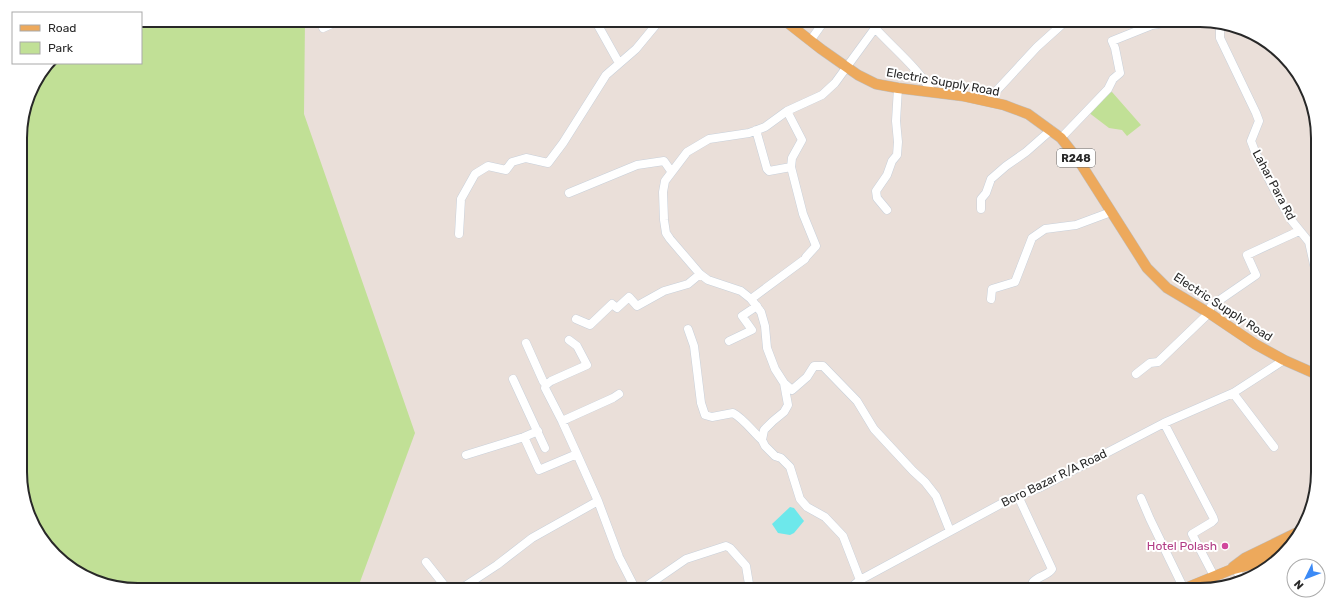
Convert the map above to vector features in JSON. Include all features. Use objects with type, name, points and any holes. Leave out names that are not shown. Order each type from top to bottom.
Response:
[{"type":"main road","name":"Electric Supply Road","points":[[793,27],[858,75],[876,84],[963,96],[1004,105],[1028,114],[1061,138],[1079,161],[1147,268],[1167,288],[1209,313],[1255,344],[1284,360],[1311,372]]},
{"type":"main road","points":[[1232,569],[1245,558],[1290,536]]},
{"type":"main road","points":[[1199,583],[1232,569],[1250,565],[1275,553]]},
{"type":"street","points":[[599,27],[619,63]]},
{"type":"street","points":[[459,234],[461,199],[475,174],[488,166],[506,170],[512,162],[526,158],[548,163],[563,143],[606,75],[636,49],[654,27]]},
{"type":"street","points":[[810,41],[820,27]]},
{"type":"street","points":[[987,101],[1037,47],[1059,27]]},
{"type":"street","points":[[1061,138],[1108,89],[1113,79],[1120,73],[1115,48],[1112,41],[1147,27]]},
{"type":"street","points":[[932,92],[920,74],[874,28],[865,44],[835,83],[822,95],[787,111],[765,127],[709,139],[687,152],[671,171],[665,181],[663,192],[664,220],[666,233],[700,274],[708,280],[741,292],[751,299],[757,306],[761,312],[765,326],[766,340],[770,355],[775,369],[784,383],[792,390],[807,377],[814,366],[823,366],[857,401],[874,429],[925,482],[936,496],[950,531]]},
{"type":"street","name":"Lahar Para Rd","points":[[1220,29],[1220,38],[1259,121],[1251,141],[1256,154],[1278,196],[1299,231],[1311,239]]},
{"type":"street","points":[[887,210],[877,198],[876,191],[887,175],[892,161],[897,155],[898,142],[896,121],[898,88]]},
{"type":"street","points":[[751,299],[805,259],[816,246],[803,214],[791,167],[792,158],[802,140],[787,111]]},
{"type":"street","points":[[756,130],[767,169],[769,171],[791,167]]},
{"type":"street","points":[[981,209],[981,199],[986,193],[990,180],[1006,166],[1026,152],[1050,130]]},
{"type":"street","points":[[569,193],[636,165],[664,161],[671,171]]},
{"type":"street","points":[[991,299],[992,289],[1015,282],[1032,238],[1045,230],[1076,225],[1111,212]]},
{"type":"street","points":[[1136,374],[1150,363],[1158,362],[1209,313],[1211,306],[1256,275],[1247,255],[1299,231]]},
{"type":"street","points":[[576,319],[590,325],[612,304],[617,308],[629,297],[637,306],[664,291],[688,284],[700,274]]},
{"type":"street","points":[[729,341],[752,330],[742,316],[757,306]]},
{"type":"street","points":[[688,329],[694,346],[701,403],[705,415],[712,417],[733,413],[741,418],[775,456],[781,458],[790,467],[800,499],[807,507],[825,518],[843,536],[860,580]]},
{"type":"street","points":[[546,385],[551,381],[587,364],[577,346],[569,340]]},
{"type":"street","points":[[526,343],[546,385],[545,388],[562,421],[598,501],[619,557],[632,583]]},
{"type":"street","name":"Boro Bazar R/A Road","points":[[856,583],[1010,499],[1041,487],[1164,423],[1233,392],[1284,360]]},
{"type":"street","points":[[513,379],[545,448]]},
{"type":"street","points":[[762,440],[764,430],[773,420],[784,412],[788,405],[784,383]]},
{"type":"street","points":[[1233,392],[1274,447]]},
{"type":"street","points":[[562,421],[619,394]]},
{"type":"street","points":[[1164,423],[1214,520],[1192,534],[1214,576]]},
{"type":"street","points":[[466,455],[524,437],[538,431]]},
{"type":"street","points":[[524,437],[539,470],[577,454]]},
{"type":"street","points":[[1018,496],[1052,569],[1051,572],[1036,579],[1034,583]]},
{"type":"street","points":[[1141,498],[1150,519],[1185,583]]},
{"type":"street","points":[[470,583],[497,565],[532,538],[598,501]]},
{"type":"street","points":[[652,583],[686,559],[726,546],[730,548],[746,566],[749,583]]},
{"type":"street","points":[[426,562],[442,583]]},
{"type":"street","points":[[1232,569],[1239,576]]},
{"type":"green space","points":[[142,27],[305,27],[304,114],[415,433],[360,583],[124,582],[96,575],[71,560],[60,550],[50,539],[35,514],[28,486],[27,472],[27,131],[35,96],[46,76],[56,64],[142,64]]},
{"type":"green space","points":[[1112,92],[1141,125],[1127,136],[1122,130],[1109,128],[1088,112],[1108,93]]},
{"type":"water","points":[[790,507],[794,508],[804,521],[794,533],[790,535],[778,533],[772,524]]},
{"type":"place","name":"Hotel Polash","points":[[1225,546]]}]
